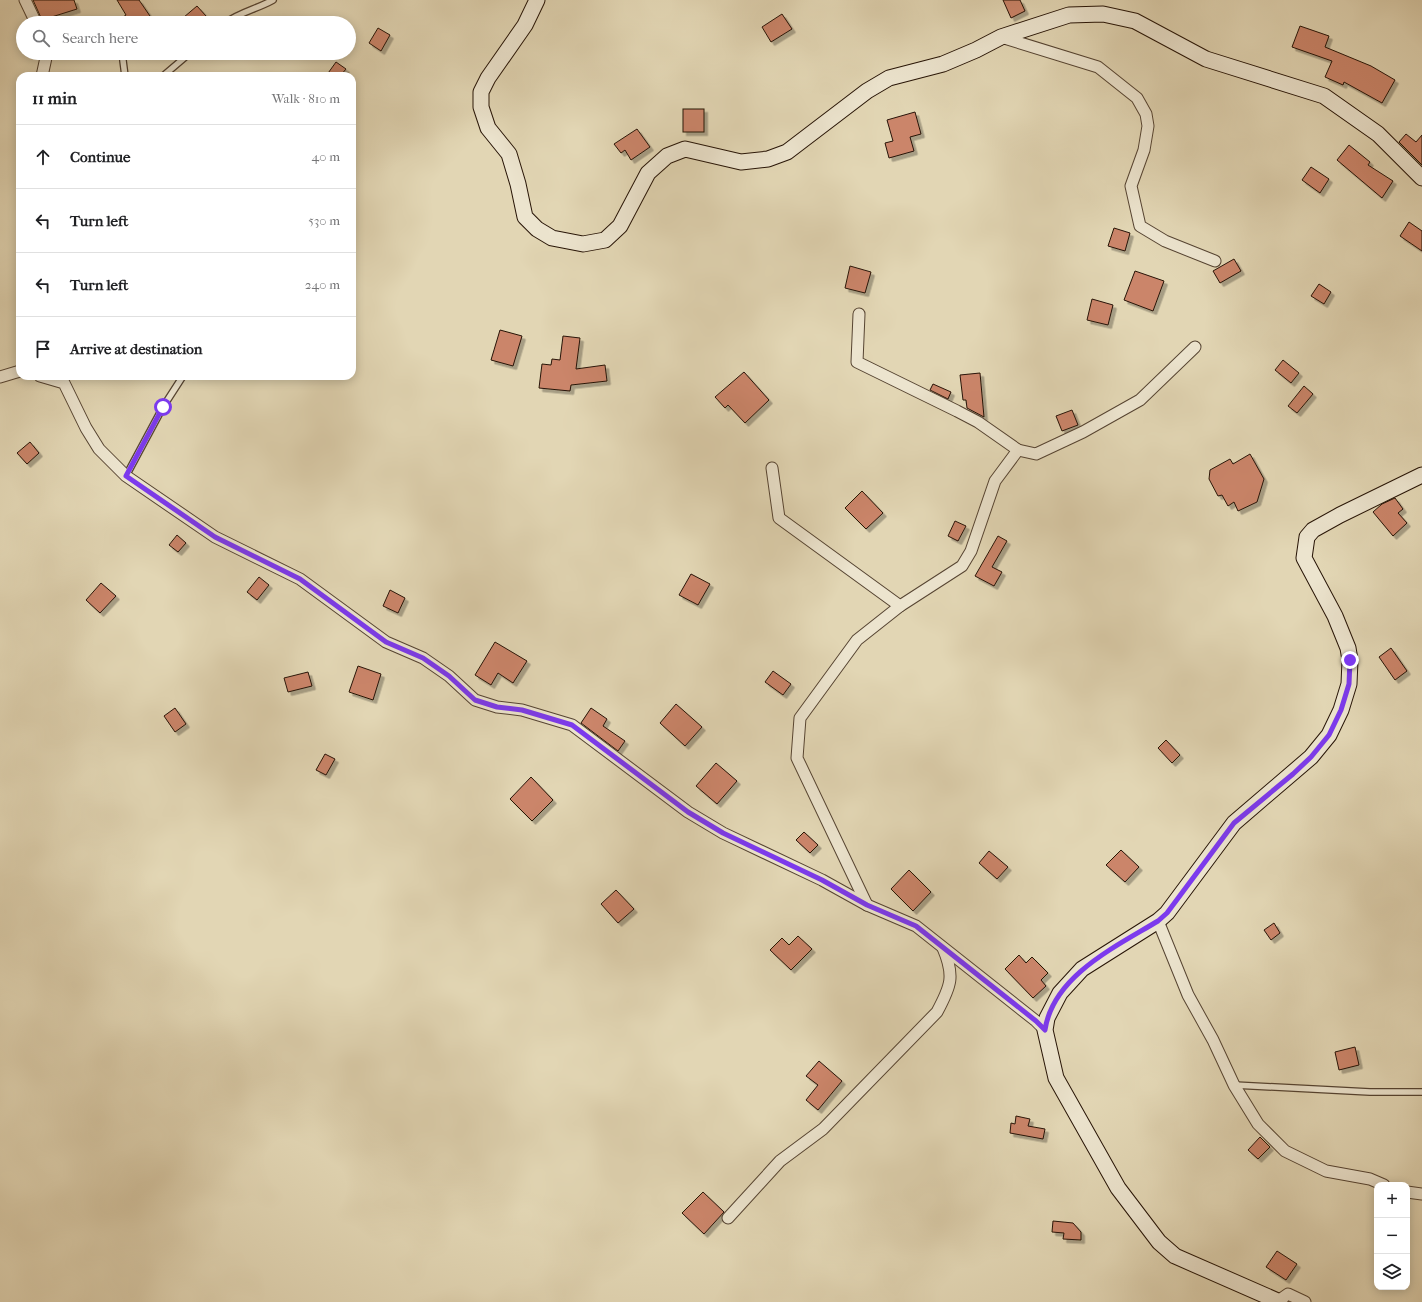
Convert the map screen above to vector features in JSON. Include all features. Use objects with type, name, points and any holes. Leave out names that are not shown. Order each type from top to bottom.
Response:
[{"type":"street","points":[[25,0],[33,16]]},
{"type":"street","points":[[537,0],[525,25],[481,92],[481,107],[488,128],[509,154],[518,184],[525,217],[537,229],[552,238],[583,244],[605,240],[620,226],[648,173],[667,156],[685,149],[741,162],[768,159],[787,152],[861,95],[889,78],[943,64],[976,50],[1001,37],[1069,15],[1103,14],[1135,21],[1206,58],[1324,96],[1378,134],[1422,178]]},
{"type":"street","points":[[1001,37],[1098,67],[1137,98],[1146,114],[1148,126],[1144,150],[1131,186],[1140,226],[1165,241],[1215,261]]},
{"type":"street","points":[[43,72],[45,60]]},
{"type":"street","points":[[859,314],[857,362],[978,422],[1018,450],[1036,454],[1083,432],[1140,400],[1195,347]]},
{"type":"street","points":[[0,377],[16,372]]},
{"type":"street","points":[[67,380],[86,428],[99,449],[126,476],[215,537],[300,579],[386,642],[423,658],[449,676],[475,700],[497,707],[522,710],[572,725],[688,812],[723,833],[822,880],[867,905],[916,926],[1036,1021],[1045,1030]]},
{"type":"street","points":[[867,905],[797,758],[800,718],[857,640],[900,606],[962,566],[971,551],[995,481],[1018,450]]},
{"type":"street","points":[[772,468],[779,518],[900,606]]},
{"type":"street","points":[[1305,1302],[1288,1294],[1280,1301],[1175,1256],[1159,1242],[1118,1188],[1056,1078],[1045,1030],[1047,1018],[1060,993],[1070,980],[1082,969],[1158,921],[1167,913],[1190,885],[1234,823],[1311,757],[1329,735],[1341,710],[1349,684],[1350,660],[1348,648],[1335,616],[1304,558],[1306,537],[1313,530],[1340,515],[1422,475]]},
{"type":"street","points":[[1158,921],[1188,995],[1213,1040],[1234,1085],[1258,1124],[1286,1151],[1326,1171],[1370,1179],[1377,1182]]},
{"type":"street","points":[[728,1218],[780,1161],[823,1129],[938,1012],[949,989],[951,974],[943,948]]},
{"type":"street","points":[[1410,1192],[1422,1194]]},
{"type":"lane","points":[[235,16],[258,8],[273,0]]},
{"type":"lane","points":[[123,60],[124,72]]},
{"type":"lane","points":[[169,72],[182,60]]},
{"type":"lane","points":[[126,476],[163,407],[180,380]]},
{"type":"lane","points":[[1234,1085],[1370,1092],[1422,1092]]},
{"type":"building","points":[[33,0],[74,0],[77,9],[55,16],[40,16]]},
{"type":"building","points":[[117,0],[139,0],[150,16],[124,16],[126,15]]},
{"type":"building","points":[[1003,0],[1020,0],[1025,11],[1011,18]]},
{"type":"building","points":[[197,6],[206,16],[185,16]]},
{"type":"building","points":[[782,14],[792,29],[771,42],[762,27]]},
{"type":"building","points":[[1300,26],[1329,36],[1325,47],[1371,66],[1395,80],[1382,103],[1344,82],[1343,85],[1325,77],[1332,61],[1292,47]]},
{"type":"building","points":[[378,28],[390,35],[381,51],[369,43]]},
{"type":"building","points":[[336,62],[346,69],[343,72],[329,72]]},
{"type":"building","points":[[683,109],[704,109],[704,132],[683,132]]},
{"type":"building","points":[[915,112],[921,134],[910,137],[914,151],[889,158],[885,143],[893,141],[887,120]]},
{"type":"building","points":[[637,129],[650,147],[631,160],[625,150],[621,153],[614,144]]},
{"type":"building","points":[[1406,134],[1416,142],[1422,135],[1422,165],[1399,142]]},
{"type":"building","points":[[1349,145],[1370,162],[1368,165],[1393,181],[1382,198],[1337,160]]},
{"type":"building","points":[[1311,167],[1329,179],[1320,193],[1302,180]]},
{"type":"building","points":[[1409,222],[1422,231],[1422,251],[1400,236]]},
{"type":"building","points":[[1114,228],[1130,233],[1125,251],[1108,246]]},
{"type":"building","points":[[1234,259],[1241,271],[1220,283],[1213,271]]},
{"type":"building","points":[[850,266],[871,272],[865,293],[845,288]]},
{"type":"building","points":[[1135,271],[1164,281],[1153,311],[1124,300]]},
{"type":"building","points":[[1319,284],[1331,292],[1324,304],[1311,296]]},
{"type":"building","points":[[1092,299],[1113,305],[1108,325],[1087,320]]},
{"type":"building","points":[[500,330],[522,336],[513,366],[491,360]]},
{"type":"building","points":[[563,336],[580,338],[576,369],[605,365],[607,381],[571,385],[570,391],[539,388],[542,364],[551,365],[552,359],[560,360]]},
{"type":"building","points":[[1283,360],[1299,373],[1291,383],[1275,370]]},
{"type":"building","points":[[744,372],[769,400],[745,423],[728,405],[725,408],[715,397]]},
{"type":"building","points":[[980,373],[984,417],[967,408],[966,400],[963,400],[960,375]]},
{"type":"building","points":[[933,384],[951,392],[948,399],[930,390]]},
{"type":"building","points":[[1304,386],[1313,394],[1297,413],[1288,406]]},
{"type":"building","points":[[1072,410],[1078,425],[1062,431],[1056,416]]},
{"type":"building","points":[[30,442],[39,453],[27,464],[17,453]]},
{"type":"building","points":[[1250,454],[1264,479],[1257,502],[1238,511],[1234,502],[1228,506],[1222,495],[1218,496],[1209,479],[1210,470],[1230,459],[1233,464]]},
{"type":"building","points":[[862,491],[883,513],[866,529],[845,508]]},
{"type":"building","points":[[1395,498],[1403,509],[1398,513],[1407,523],[1393,536],[1373,512],[1382,504]]},
{"type":"building","points":[[955,521],[966,526],[958,541],[948,536]]},
{"type":"building","points":[[177,535],[186,543],[178,552],[169,545]]},
{"type":"building","points":[[998,536],[1007,541],[992,567],[1002,572],[994,586],[975,576]]},
{"type":"building","points":[[691,574],[710,584],[698,605],[679,595]]},
{"type":"building","points":[[259,577],[269,585],[257,600],[247,592]]},
{"type":"building","points":[[101,583],[116,596],[100,613],[86,600]]},
{"type":"building","points":[[390,590],[405,598],[398,613],[383,606]]},
{"type":"building","points":[[495,642],[527,661],[513,683],[498,673],[491,685],[475,675]]},
{"type":"building","points":[[1391,648],[1407,671],[1395,680],[1379,657]]},
{"type":"building","points":[[358,666],[381,674],[373,700],[349,692]]},
{"type":"building","points":[[773,671],[791,684],[783,695],[765,682]]},
{"type":"building","points":[[308,672],[312,686],[288,692],[284,678]]},
{"type":"building","points":[[676,704],[702,727],[685,746],[660,723]]},
{"type":"building","points":[[175,708],[186,724],[175,732],[164,716]]},
{"type":"building","points":[[591,708],[607,719],[603,726],[625,741],[618,751],[581,723]]},
{"type":"building","points":[[1166,740],[1180,755],[1172,763],[1158,748]]},
{"type":"building","points":[[325,754],[335,759],[326,775],[316,770]]},
{"type":"building","points":[[716,763],[737,781],[717,804],[696,786]]},
{"type":"building","points":[[531,777],[553,800],[532,821],[510,799]]},
{"type":"building","points":[[804,832],[818,845],[810,853],[796,840]]},
{"type":"building","points":[[1121,850],[1139,867],[1125,882],[1106,865]]},
{"type":"building","points":[[989,851],[1008,867],[997,879],[979,863]]},
{"type":"building","points":[[909,870],[931,892],[913,911],[891,889]]},
{"type":"building","points":[[616,890],[634,909],[618,923],[601,904]]},
{"type":"building","points":[[1274,923],[1280,933],[1271,940],[1264,930]]},
{"type":"building","points":[[798,936],[812,949],[791,970],[770,950],[782,938],[789,945]]},
{"type":"building","points":[[1019,955],[1026,963],[1032,957],[1048,973],[1041,980],[1046,986],[1033,998],[1005,969]]},
{"type":"building","points":[[1355,1047],[1359,1065],[1339,1070],[1335,1052]]},
{"type":"building","points":[[819,1061],[842,1081],[818,1110],[806,1100],[818,1085],[806,1076]]},
{"type":"building","points":[[1016,1116],[1030,1119],[1028,1126],[1045,1129],[1043,1139],[1010,1133],[1011,1123],[1015,1124]]},
{"type":"building","points":[[1260,1137],[1270,1147],[1258,1159],[1248,1150]]},
{"type":"building","points":[[703,1192],[724,1212],[704,1234],[682,1213]]},
{"type":"building","points":[[1053,1221],[1073,1223],[1081,1232],[1081,1240],[1063,1239],[1064,1233],[1052,1232]]},
{"type":"building","points":[[1277,1251],[1297,1264],[1286,1280],[1266,1267]]},
{"type":"route","points":[[163,407],[126,476],[215,537],[300,579],[357,619],[386,642],[423,658],[449,676],[475,700],[497,707],[522,710],[572,725],[688,812],[723,833],[822,880],[867,905],[916,926],[1036,1021],[1045,1030],[1047,1018],[1060,993],[1070,980],[1082,969],[1158,921],[1167,913],[1190,885],[1234,823],[1311,757],[1329,735],[1341,710],[1349,684],[1350,660]]}]
